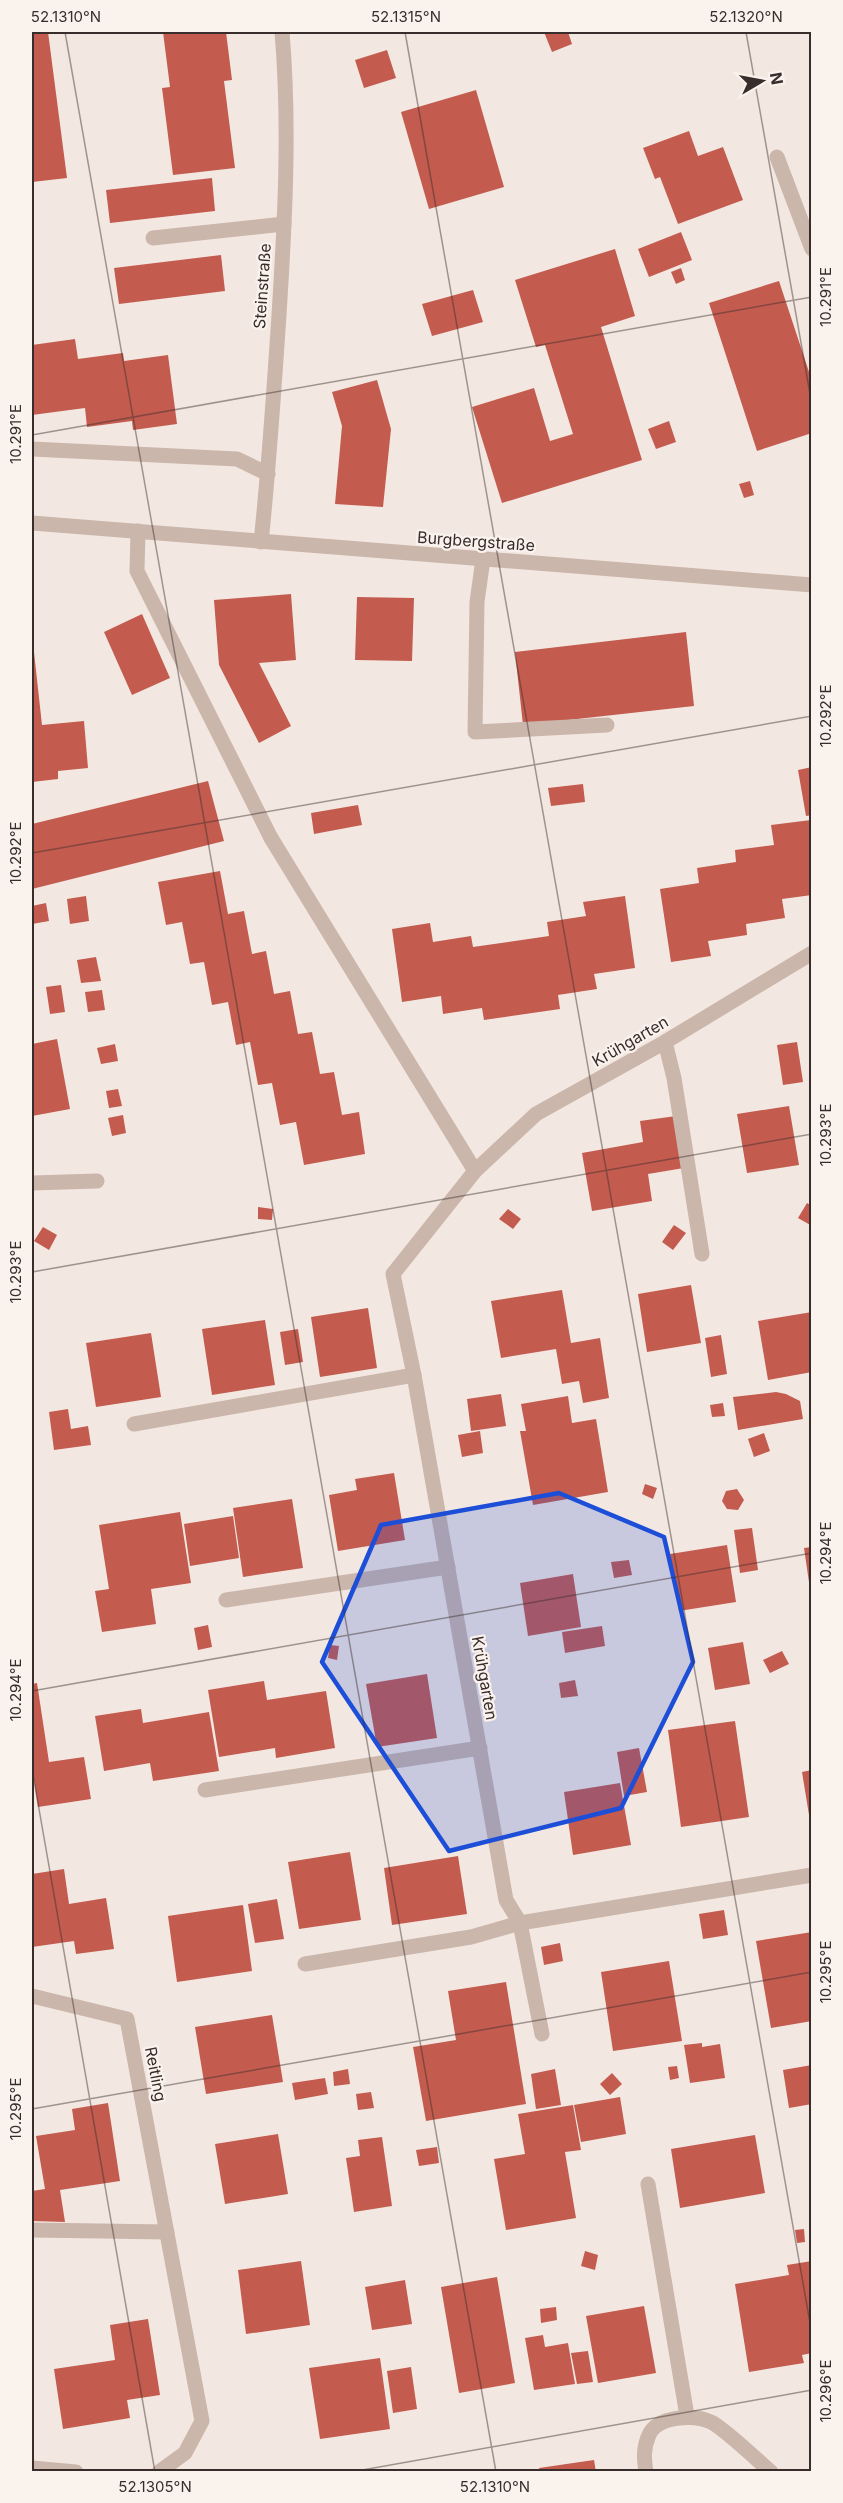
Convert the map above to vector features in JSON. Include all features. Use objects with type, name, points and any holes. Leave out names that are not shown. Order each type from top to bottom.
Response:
[{"type":"street","name":"Steinstraße","points":[[261,542],[268,474],[287,164],[282,32]]},
{"type":"street","points":[[777,157],[812,249]]},
{"type":"street","points":[[153,238],[284,224]]},
{"type":"street","points":[[32,449],[237,459],[268,474]]},
{"type":"street","name":"Burgbergstraße","points":[[32,523],[812,585]]},
{"type":"street","points":[[138,531],[137,571],[271,838],[475,1171]]},
{"type":"street","points":[[483,559],[477,602],[475,732],[607,724]]},
{"type":"street","name":"Krühgarten","points":[[542,2034],[520,1923],[506,1899],[414,1375],[393,1274],[475,1171],[536,1114],[665,1042],[812,953]]},
{"type":"street","points":[[665,1042],[674,1077],[702,1254]]},
{"type":"street","points":[[32,1183],[97,1181]]},
{"type":"street","points":[[134,1424],[414,1375]]},
{"type":"street","points":[[226,1600],[448,1567]]},
{"type":"street","points":[[205,1790],[480,1749]]},
{"type":"street","points":[[305,1964],[471,1937],[520,1923],[812,1875]]},
{"type":"street","name":"Reitling","points":[[32,1996],[127,2019],[202,2421],[185,2453],[159,2472]]},
{"type":"street","points":[[648,2184],[687,2416]]},
{"type":"street","points":[[32,2230],[167,2232]]},
{"type":"street","points":[[646,2472],[644,2454],[649,2433],[666,2421],[687,2416],[711,2422],[771,2472]]},
{"type":"street","points":[[32,2468],[76,2472]]},
{"type":"highlighted area","points":[[559,1493],[664,1537],[693,1662],[621,1808],[449,1851],[322,1662],[381,1525]]},
{"type":"building","points":[[32,32],[48,32],[67,178],[32,182]]},
{"type":"building","points":[[163,32],[226,32],[232,80],[224,81],[235,168],[173,175],[162,88],[170,87]]},
{"type":"building","points":[[544,32],[568,32],[572,44],[552,52]]},
{"type":"building","points":[[387,50],[396,78],[364,88],[355,60]]},
{"type":"building","points":[[476,90],[504,187],[429,209],[401,112]]},
{"type":"building","points":[[689,131],[698,156],[723,147],[743,200],[678,224],[660,177],[655,179],[643,148]]},
{"type":"building","points":[[212,178],[215,211],[110,223],[106,190]]},
{"type":"building","points":[[681,232],[692,260],[649,277],[638,249]]},
{"type":"building","points":[[615,249],[635,316],[601,327],[642,460],[502,503],[472,407],[534,388],[550,441],[573,434],[545,345],[536,347],[515,280]]},
{"type":"building","points":[[221,255],[225,291],[119,304],[114,268]]},
{"type":"building","points":[[681,268],[685,280],[676,284],[671,272]]},
{"type":"building","points":[[779,281],[812,381],[812,433],[757,451],[709,303]]},
{"type":"building","points":[[473,290],[483,322],[432,336],[422,304]]},
{"type":"building","points":[[75,339],[78,359],[123,353],[124,361],[168,355],[177,424],[133,430],[132,421],[87,427],[85,408],[32,415],[32,345]]},
{"type":"building","points":[[377,380],[391,429],[383,507],[335,504],[342,426],[332,392]]},
{"type":"building","points":[[669,421],[676,442],[656,449],[648,429]]},
{"type":"building","points":[[750,481],[754,495],[744,498],[739,484]]},
{"type":"building","points":[[291,594],[296,660],[259,663],[291,726],[259,743],[219,665],[214,600]]},
{"type":"building","points":[[357,597],[414,598],[412,661],[355,660]]},
{"type":"building","points":[[142,614],[170,678],[132,695],[104,632]]},
{"type":"building","points":[[686,632],[694,706],[523,725],[515,652]]},
{"type":"building","points":[[32,634],[42,725],[84,721],[88,768],[58,771],[58,779],[32,782]]},
{"type":"building","points":[[812,767],[812,815],[806,816],[798,770]]},
{"type":"building","points":[[208,781],[224,841],[32,889],[32,824]]},
{"type":"building","points":[[583,784],[585,802],[551,806],[548,788]]},
{"type":"building","points":[[358,805],[362,825],[314,834],[311,813]]},
{"type":"building","points":[[811,820],[812,895],[782,899],[785,918],[746,924],[747,935],[708,941],[711,956],[671,962],[660,889],[699,883],[697,868],[736,862],[735,850],[774,845],[771,825]]},
{"type":"building","points":[[220,871],[228,914],[244,911],[252,954],[266,951],[274,994],[290,991],[298,1034],[312,1032],[320,1074],[334,1072],[342,1115],[359,1112],[365,1154],[304,1165],[296,1122],[280,1125],[272,1083],[258,1085],[250,1042],[236,1045],[228,1002],[212,1005],[204,962],[190,964],[182,922],[166,925],[158,882]]},
{"type":"building","points":[[86,896],[89,921],[70,924],[67,899]]},
{"type":"building","points":[[625,896],[635,968],[594,974],[597,989],[558,995],[560,1009],[484,1020],[482,1008],[443,1014],[441,996],[402,1002],[392,929],[430,923],[433,942],[471,936],[473,947],[549,936],[547,922],[586,916],[583,902]]},
{"type":"building","points":[[46,903],[49,921],[32,924],[32,906]]},
{"type":"building","points":[[96,957],[101,981],[81,983],[77,960]]},
{"type":"building","points":[[61,985],[65,1012],[50,1014],[46,987]]},
{"type":"building","points":[[102,990],[105,1010],[88,1012],[85,992]]},
{"type":"building","points":[[57,1039],[70,1109],[32,1116],[32,1044]]},
{"type":"building","points":[[797,1042],[803,1082],[783,1085],[777,1045]]},
{"type":"building","points":[[115,1044],[118,1061],[101,1064],[97,1048]]},
{"type":"building","points":[[118,1089],[122,1106],[109,1108],[106,1091]]},
{"type":"building","points":[[789,1106],[799,1165],[747,1173],[737,1114]]},
{"type":"building","points":[[123,1115],[126,1133],[112,1136],[108,1118]]},
{"type":"building","points":[[676,1116],[684,1168],[648,1174],[652,1201],[592,1211],[582,1153],[643,1142],[640,1121]]},
{"type":"building","points":[[807,1203],[812,1206],[812,1226],[798,1218]]},
{"type":"building","points":[[258,1207],[273,1209],[272,1220],[258,1219]]},
{"type":"building","points":[[508,1209],[521,1219],[513,1229],[499,1219]]},
{"type":"building","points":[[674,1225],[686,1233],[673,1250],[662,1242]]},
{"type":"building","points":[[43,1227],[57,1235],[49,1250],[34,1241]]},
{"type":"building","points":[[691,1285],[701,1343],[647,1352],[638,1294]]},
{"type":"building","points":[[562,1290],[571,1343],[600,1338],[609,1398],[583,1403],[579,1381],[562,1384],[556,1349],[501,1358],[491,1301]]},
{"type":"building","points":[[368,1308],[377,1368],[320,1377],[311,1317]]},
{"type":"building","points":[[812,1312],[812,1372],[768,1380],[758,1321]]},
{"type":"building","points":[[265,1320],[275,1385],[212,1395],[202,1329]]},
{"type":"building","points":[[298,1329],[303,1362],[285,1365],[280,1332]]},
{"type":"building","points":[[151,1333],[161,1397],[96,1407],[86,1343]]},
{"type":"building","points":[[721,1335],[727,1374],[711,1377],[705,1338]]},
{"type":"building","points":[[776,1392],[800,1401],[803,1419],[738,1430],[733,1397]]},
{"type":"building","points":[[501,1394],[506,1426],[471,1431],[467,1399]]},
{"type":"building","points":[[568,1396],[572,1423],[596,1419],[608,1492],[533,1505],[520,1431],[526,1431],[521,1404]]},
{"type":"building","points":[[723,1403],[725,1416],[712,1417],[710,1405]]},
{"type":"building","points":[[68,1409],[71,1429],[88,1426],[91,1445],[54,1450],[49,1412]]},
{"type":"building","points":[[480,1431],[483,1453],[462,1457],[458,1435]]},
{"type":"building","points":[[764,1433],[770,1451],[754,1457],[748,1439]]},
{"type":"building","points":[[394,1473],[405,1540],[338,1551],[329,1495],[357,1490],[355,1479]]},
{"type":"building","points":[[645,1484],[657,1488],[653,1499],[642,1494]]},
{"type":"building","points":[[737,1489],[744,1500],[738,1510],[727,1509],[722,1501],[726,1491]]},
{"type":"building","points":[[292,1499],[303,1568],[243,1577],[233,1508]]},
{"type":"building","points":[[180,1512],[191,1583],[151,1589],[156,1624],[102,1632],[95,1591],[109,1589],[99,1525]]},
{"type":"building","points":[[233,1516],[239,1558],[190,1566],[184,1524]]},
{"type":"building","points":[[752,1528],[758,1570],[740,1573],[734,1530]]},
{"type":"building","points":[[727,1545],[736,1602],[679,1611],[670,1554]]},
{"type":"building","points":[[812,1547],[812,1589],[810,1589],[804,1548]]},
{"type":"building","points":[[629,1560],[632,1575],[614,1578],[611,1562]]},
{"type":"building","points":[[573,1574],[581,1627],[528,1636],[520,1583]]},
{"type":"building","points":[[208,1625],[212,1647],[198,1650],[194,1628]]},
{"type":"building","points":[[602,1626],[605,1646],[565,1653],[562,1632]]},
{"type":"building","points":[[743,1642],[750,1684],[715,1690],[708,1648]]},
{"type":"building","points":[[330,1645],[339,1646],[337,1660],[328,1658]]},
{"type":"building","points":[[782,1651],[789,1664],[770,1673],[763,1660]]},
{"type":"building","points":[[427,1674],[437,1738],[377,1747],[366,1684]]},
{"type":"building","points":[[575,1680],[578,1696],[561,1698],[559,1683]]},
{"type":"building","points":[[264,1681],[267,1700],[326,1691],[335,1748],[276,1758],[275,1748],[219,1757],[208,1690]]},
{"type":"building","points":[[37,1683],[49,1762],[84,1757],[91,1799],[38,1807],[32,1765],[32,1684]]},
{"type":"building","points":[[141,1709],[143,1723],[209,1712],[219,1771],[153,1781],[150,1763],[104,1771],[95,1716]]},
{"type":"building","points":[[735,1721],[749,1817],[681,1827],[668,1730]]},
{"type":"building","points":[[639,1748],[647,1792],[624,1796],[617,1752]]},
{"type":"building","points":[[812,1770],[812,1821],[810,1821],[802,1772]]},
{"type":"building","points":[[620,1783],[631,1845],[573,1855],[564,1792]]},
{"type":"building","points":[[350,1852],[361,1920],[299,1929],[288,1862]]},
{"type":"building","points":[[458,1856],[467,1914],[392,1925],[384,1868]]},
{"type":"building","points":[[64,1869],[69,1904],[106,1898],[114,1949],[76,1954],[74,1941],[32,1947],[32,1874]]},
{"type":"building","points":[[277,1899],[284,1939],[255,1943],[248,1904]]},
{"type":"building","points":[[243,1905],[252,1971],[177,1982],[168,1916]]},
{"type":"building","points":[[724,1910],[728,1935],[703,1939],[699,1914]]},
{"type":"building","points":[[812,1932],[812,2021],[771,2028],[756,1941]]},
{"type":"building","points":[[560,1943],[563,1961],[544,1965],[541,1947]]},
{"type":"building","points":[[669,1961],[682,2041],[613,2051],[601,1972]]},
{"type":"building","points":[[506,1982],[526,2104],[426,2121],[413,2047],[456,2040],[448,1991]]},
{"type":"building","points":[[272,2015],[283,2082],[206,2094],[195,2027]]},
{"type":"building","points":[[702,2043],[702,2047],[720,2044],[725,2078],[690,2083],[684,2045]]},
{"type":"building","points":[[812,2065],[812,2104],[789,2108],[783,2070]]},
{"type":"building","points":[[677,2066],[679,2078],[670,2080],[668,2067]]},
{"type":"building","points":[[348,2069],[350,2084],[334,2086],[333,2072]]},
{"type":"building","points":[[555,2069],[561,2105],[536,2109],[531,2074]]},
{"type":"building","points":[[612,2073],[622,2084],[610,2095],[600,2084]]},
{"type":"building","points":[[325,2078],[328,2094],[295,2100],[292,2083]]},
{"type":"building","points":[[371,2092],[374,2108],[358,2110],[356,2094]]},
{"type":"building","points":[[620,2097],[626,2134],[581,2142],[574,2105]]},
{"type":"building","points":[[108,2103],[120,2181],[60,2190],[65,2222],[32,2221],[32,2191],[45,2189],[36,2136],[75,2130],[72,2109]]},
{"type":"building","points":[[573,2105],[581,2150],[565,2152],[576,2218],[506,2230],[494,2159],[525,2154],[518,2114]]},
{"type":"building","points":[[278,2134],[288,2194],[225,2204],[215,2144]]},
{"type":"building","points":[[755,2135],[765,2193],[680,2208],[671,2149]]},
{"type":"building","points":[[382,2137],[392,2206],[354,2212],[346,2158],[360,2156],[358,2140]]},
{"type":"building","points":[[437,2147],[439,2163],[419,2166],[416,2150]]},
{"type":"building","points":[[804,2229],[805,2242],[797,2243],[795,2230]]},
{"type":"building","points":[[585,2251],[598,2255],[595,2270],[581,2266]]},
{"type":"building","points":[[301,2261],[310,2325],[246,2334],[238,2270]]},
{"type":"building","points":[[812,2261],[812,2353],[802,2355],[804,2363],[749,2372],[735,2284],[789,2275],[787,2265]]},
{"type":"building","points":[[497,2277],[515,2383],[459,2393],[441,2287]]},
{"type":"building","points":[[405,2280],[412,2324],[372,2330],[365,2287]]},
{"type":"building","points":[[644,2306],[656,2373],[598,2383],[586,2316]]},
{"type":"building","points":[[556,2307],[557,2320],[541,2323],[540,2309]]},
{"type":"building","points":[[148,2319],[160,2395],[127,2400],[130,2418],[63,2429],[54,2369],[115,2360],[110,2325]]},
{"type":"building","points":[[543,2335],[545,2347],[568,2343],[575,2384],[534,2390],[525,2338]]},
{"type":"building","points":[[588,2351],[593,2382],[577,2384],[571,2353]]},
{"type":"building","points":[[380,2358],[390,2429],[320,2439],[309,2368]]},
{"type":"building","points":[[411,2367],[417,2409],[393,2413],[387,2371]]},
{"type":"building","points":[[594,2460],[596,2472],[540,2472],[539,2468]]}]
